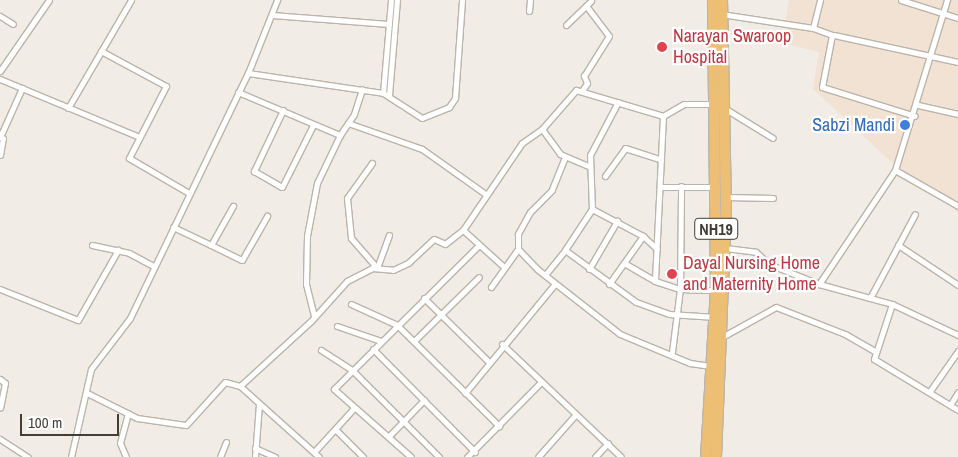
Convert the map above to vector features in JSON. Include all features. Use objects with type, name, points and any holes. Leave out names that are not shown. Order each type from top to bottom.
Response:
[{"type":"highway","name":"NH19","points":[[713,0],[717,13],[719,106],[725,196],[722,337],[716,457]]},
{"type":"highway","name":"NH19","points":[[717,13],[722,0]]},
{"type":"highway","name":"NH19","points":[[706,457],[716,317],[716,187],[719,106]]},
{"type":"street","points":[[0,71],[49,0]]},
{"type":"street","points":[[68,108],[131,0]]},
{"type":"street","points":[[71,457],[91,369],[130,318],[153,266],[248,72],[277,0]]},
{"type":"street","points":[[383,93],[391,0]]},
{"type":"street","points":[[389,95],[397,0]]},
{"type":"street","points":[[248,72],[383,93],[389,95],[422,118],[449,106],[455,98],[462,0]]},
{"type":"street","points":[[529,10],[530,0]]},
{"type":"street","points":[[566,25],[591,0]]},
{"type":"street","points":[[813,28],[820,0]]},
{"type":"street","points":[[901,0],[943,15],[958,18]]},
{"type":"street","points":[[818,284],[895,170],[915,116],[947,0]]},
{"type":"street","points":[[582,92],[587,82],[584,76],[609,36],[586,6]]},
{"type":"street","points":[[717,13],[813,28],[832,35],[822,87],[915,116]]},
{"type":"street","points":[[272,15],[389,24]]},
{"type":"street","points":[[0,16],[13,24]]},
{"type":"street","points":[[834,35],[958,62]]},
{"type":"street","points":[[101,51],[166,86],[129,158],[189,193]]},
{"type":"street","points":[[0,79],[139,137]]},
{"type":"street","points":[[0,155],[2,138],[22,88]]},
{"type":"street","points":[[314,316],[306,284],[307,236],[317,183],[348,123],[362,89]]},
{"type":"street","points":[[240,386],[314,316],[347,281],[377,268],[392,270],[408,263],[434,239],[445,244],[463,230],[484,193],[522,144],[542,129],[576,90],[663,116],[684,104],[719,106],[772,138]]},
{"type":"street","points":[[238,92],[340,136]]},
{"type":"street","points":[[545,276],[565,250],[592,208],[588,166],[600,130],[618,102]]},
{"type":"street","points":[[918,105],[958,114]]},
{"type":"street","points":[[283,110],[254,171],[282,187],[313,125]]},
{"type":"street","points":[[655,281],[663,116]]},
{"type":"street","points":[[348,123],[422,149],[484,193]]},
{"type":"street","points":[[542,129],[565,157],[588,166]]},
{"type":"street","points":[[605,176],[625,148],[661,160]]},
{"type":"street","points":[[491,287],[518,249],[518,234],[530,212],[552,190],[565,157]]},
{"type":"street","points":[[372,163],[347,198],[351,238],[377,268]]},
{"type":"street","points":[[895,170],[958,206]]},
{"type":"street","points":[[672,352],[675,314],[680,289],[681,186]]},
{"type":"street","points":[[660,187],[716,187]]},
{"type":"street","points":[[725,196],[772,198]]},
{"type":"street","points":[[212,245],[233,206]]},
{"type":"street","points":[[592,208],[617,220],[642,236],[657,249]]},
{"type":"street","points":[[870,298],[915,214]]},
{"type":"street","points":[[173,227],[242,260],[267,216]]},
{"type":"street","points":[[589,269],[617,220]]},
{"type":"street","points":[[463,230],[504,267]]},
{"type":"street","points":[[377,268],[389,236]]},
{"type":"street","points":[[610,284],[642,236]]},
{"type":"street","points":[[92,245],[118,250],[153,266]]},
{"type":"street","points":[[411,457],[390,435],[354,408],[334,389],[478,245]]},
{"type":"street","points":[[898,246],[958,285]]},
{"type":"street","points":[[725,248],[756,252],[769,264],[818,284],[892,304],[958,335]]},
{"type":"street","points":[[518,249],[545,276],[620,334],[672,352],[690,363],[712,367]]},
{"type":"street","points":[[0,289],[78,320],[118,250]]},
{"type":"street","points":[[565,250],[636,302],[675,314],[716,317]]},
{"type":"street","points":[[624,263],[655,281],[680,289],[716,290]]},
{"type":"street","points":[[414,341],[479,277]]},
{"type":"street","points":[[465,393],[502,344],[555,284]]},
{"type":"street","points":[[424,298],[489,362]]},
{"type":"street","points":[[351,304],[397,325],[500,426]]},
{"type":"street","points":[[892,304],[874,359],[930,391],[958,410]]},
{"type":"street","points":[[722,337],[776,307],[846,334],[876,352]]},
{"type":"street","points":[[337,326],[381,341]]},
{"type":"street","points":[[502,344],[540,383],[608,443],[621,457]]},
{"type":"street","points":[[373,349],[476,452]]},
{"type":"street","points":[[321,350],[353,371],[439,457]]},
{"type":"street","points":[[930,391],[958,351]]},
{"type":"street","points":[[0,379],[5,383],[0,408]]},
{"type":"street","points":[[87,393],[128,413],[186,425],[225,382],[240,386],[319,457]]},
{"type":"street","points":[[467,457],[476,452],[540,383]]},
{"type":"street","points":[[950,405],[958,392]]},
{"type":"street","points":[[390,435],[424,400]]},
{"type":"street","points":[[255,457],[259,404]]},
{"type":"street","points":[[314,452],[354,408]]},
{"type":"street","points":[[126,457],[120,442],[128,413]]},
{"type":"street","points":[[538,457],[576,414]]},
{"type":"street","points":[[335,429],[363,457]]},
{"type":"street","points":[[0,439],[24,456]]},
{"type":"street","points":[[220,457],[226,442]]},
{"type":"street","points":[[595,457],[608,443]]},
{"type":"street","points":[[255,448],[275,457]]},
{"type":"shaded area","name":"Sabzi Mandi","points":[[789,0],[958,0],[958,212],[889,160],[813,89],[819,52],[782,43]]},
{"type":"place","name":"Narayan Swaroop Hospital","points":[[662,47]]},
{"type":"place","name":"Sabzi Mandi","points":[[905,125]]},
{"type":"place","name":"Dayal Nursing Home and Maternity Home","points":[[672,274]]}]
